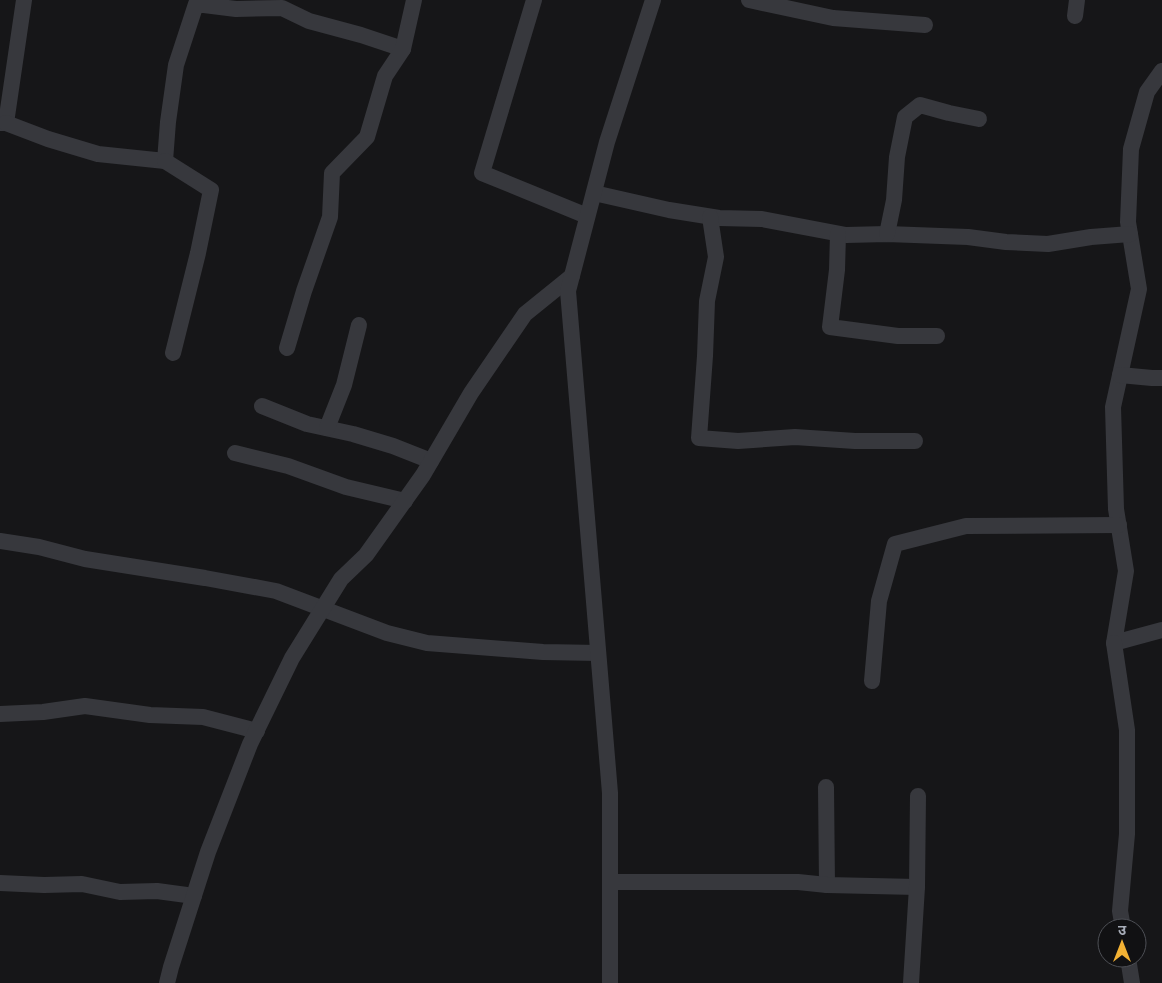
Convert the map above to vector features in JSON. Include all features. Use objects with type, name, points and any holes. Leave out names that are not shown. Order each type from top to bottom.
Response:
[{"type":"street","points":[[24,0],[3,123],[98,154],[165,161],[211,190],[198,253],[173,353]]},
{"type":"street","points":[[286,348],[330,217],[332,173],[368,137],[385,76],[403,49],[414,0]]},
{"type":"street","points":[[534,0],[482,173],[587,216]]},
{"type":"street","points":[[610,983],[610,793],[568,291],[607,142],[653,0]]},
{"type":"street","points":[[749,0],[832,18],[926,25]]},
{"type":"street","points":[[165,161],[176,65],[194,2],[236,9],[282,4],[309,21],[403,49]]},
{"type":"street","points":[[1121,918],[1120,911],[1127,834],[1127,730],[1114,643],[1126,571],[1116,509],[1113,407],[1139,288],[1128,222],[1130,149],[1147,92],[1162,71]]},
{"type":"street","points":[[887,234],[894,200],[897,157],[905,117],[920,105],[979,119]]},
{"type":"street","points":[[594,192],[669,210],[710,217],[762,219],[846,235],[887,234],[968,237],[1006,242],[1048,244],[1091,236],[1130,234]]},
{"type":"street","points":[[710,217],[716,257],[707,301],[699,438],[738,441],[795,437],[855,441],[915,441]]},
{"type":"street","points":[[838,234],[837,270],[830,327],[898,336],[937,336]]},
{"type":"street","points":[[167,983],[208,852],[250,744],[292,658],[341,579],[366,555],[423,475],[471,393],[525,314],[572,276]]},
{"type":"street","points":[[327,428],[344,384],[359,325]]},
{"type":"street","points":[[1120,375],[1162,378]]},
{"type":"street","points":[[262,406],[307,424],[393,446],[431,461]]},
{"type":"street","points":[[235,453],[288,466],[346,487],[404,501]]},
{"type":"street","points":[[872,680],[880,601],[895,544],[966,526],[1119,525]]},
{"type":"street","points":[[0,541],[39,547],[85,559],[276,591],[387,633],[427,643],[543,652],[598,653]]},
{"type":"street","points":[[1114,643],[1162,630]]},
{"type":"street","points":[[0,714],[44,712],[85,706],[150,715],[203,717],[257,732]]},
{"type":"street","points":[[826,786],[827,885]]},
{"type":"street","points":[[911,983],[918,796]]},
{"type":"street","points":[[610,882],[798,882],[827,885],[916,887]]},
{"type":"street","points":[[0,883],[82,884],[120,892],[157,891],[194,896]]},
{"type":"street","points":[[1130,968],[1132,983]]}]
